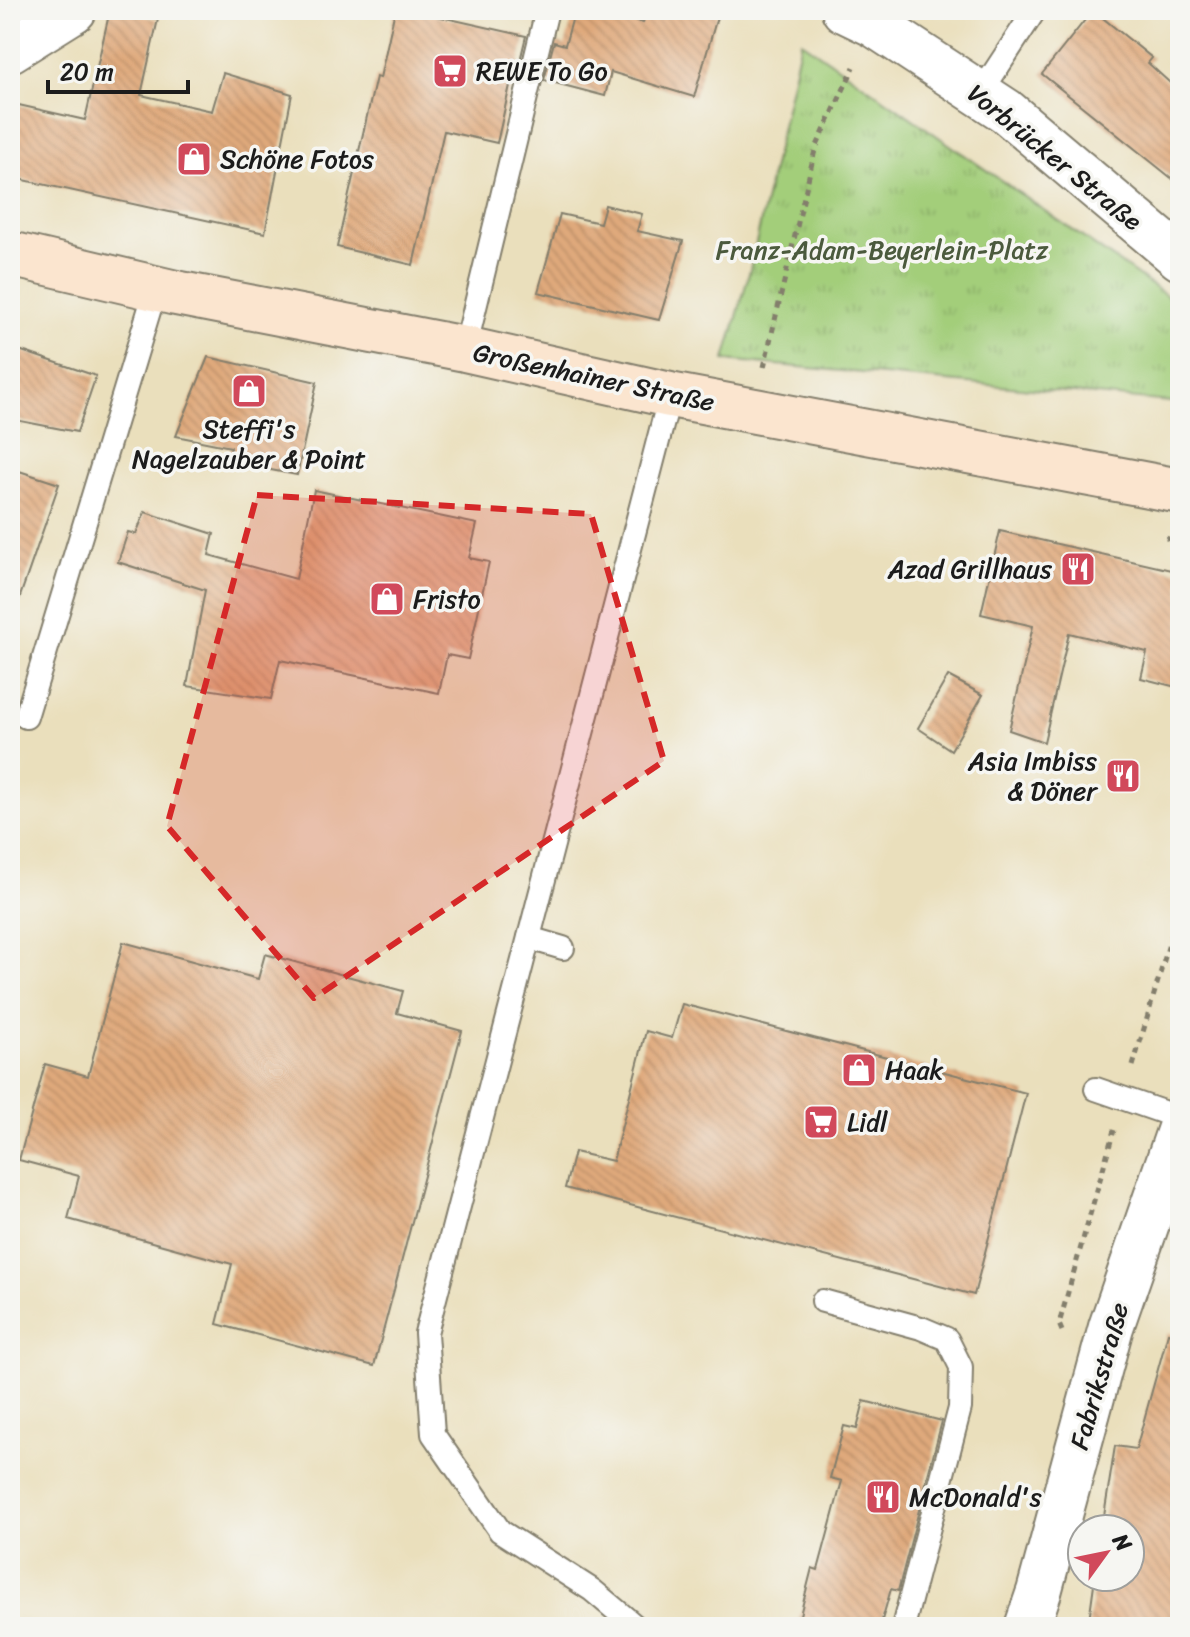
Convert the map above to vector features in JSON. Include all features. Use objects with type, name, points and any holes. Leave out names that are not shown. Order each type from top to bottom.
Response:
[{"type":"main road","name":"Großenhainer Straße","points":[[10,254],[156,288],[465,349],[670,395],[1180,491]]},
{"type":"street","points":[[10,50],[74,10]]},
{"type":"street","name":"Vorbrücker Straße","points":[[860,18],[1006,111],[1180,258]]},
{"type":"street","name":"Fabrikstraße","points":[[1027,1627],[1111,1327],[1180,1128]]},
{"type":"lane","points":[[465,349],[547,10]]},
{"type":"lane","points":[[980,94],[1035,10]]},
{"type":"lane","points":[[26,717],[156,288]]},
{"type":"lane","points":[[636,1627],[592,1590],[500,1531],[433,1434],[426,1333],[670,395]]},
{"type":"lane","points":[[529,938],[563,948]]},
{"type":"lane","points":[[1096,1089],[1180,1118]]},
{"type":"lane","points":[[823,1301],[921,1328],[947,1339],[961,1367],[960,1408],[903,1627]]},
{"type":"path","points":[[755,411],[815,150],[860,18]]},
{"type":"path","points":[[1093,1394],[1059,1324],[1180,906]]},
{"type":"highlighted area","points":[[257,495],[591,514],[664,761],[314,998],[167,826]]},
{"type":"green space","name":"Franz-Adam-Beyerlein-Platz","points":[[801,41],[1180,305],[1180,403],[725,360],[750,270]]},
{"type":"building","points":[[110,10],[158,19],[141,95],[212,111],[223,73],[292,94],[265,233],[10,177],[10,103],[85,120]]},
{"type":"building","points":[[395,10],[410,10],[526,36],[517,73],[513,72],[497,143],[444,131],[413,265],[337,247],[376,77],[380,78]]},
{"type":"building","points":[[575,10],[602,10],[643,23],[646,10],[719,10],[694,97],[611,72],[605,96],[544,80],[554,42],[565,45]]},
{"type":"building","points":[[1093,10],[1152,58],[1148,63],[1180,92],[1180,185],[1042,74]]},
{"type":"building","points":[[605,205],[642,214],[637,231],[683,241],[659,320],[538,292],[560,214],[600,223]]},
{"type":"building","points":[[10,347],[96,376],[77,432],[10,419]]},
{"type":"building","points":[[208,357],[317,382],[297,475],[229,462],[231,447],[176,436]]},
{"type":"building","points":[[10,468],[59,484],[16,608],[10,607]]},
{"type":"building","name":"Fristo","points":[[314,490],[477,524],[469,558],[489,562],[468,659],[447,655],[439,693],[280,660],[271,699],[187,686],[205,590],[118,562],[128,532],[136,534],[145,512],[214,534],[209,555],[296,579]]},
{"type":"building","points":[[1000,531],[1180,572],[1180,688],[1141,678],[1147,652],[1069,633],[1044,742],[1009,730],[1033,626],[981,614]]},
{"type":"building","points":[[948,676],[983,695],[951,750],[918,728]]},
{"type":"building","points":[[123,942],[258,979],[265,954],[403,991],[397,1013],[462,1031],[374,1366],[217,1324],[232,1264],[68,1219],[79,1176],[19,1160],[45,1064],[88,1076]]},
{"type":"building","name":"Lidl","points":[[682,1004],[1026,1093],[974,1295],[565,1188],[574,1152],[613,1161],[646,1031],[672,1038]]},
{"type":"building","points":[[1168,1333],[1180,1335],[1180,1627],[1088,1627],[1093,1593],[1146,1593],[1146,1513],[1105,1513],[1115,1446],[1136,1449]]},
{"type":"building","name":"McDonald's","points":[[864,1401],[942,1421],[898,1591],[891,1589],[880,1627],[797,1627],[812,1568],[818,1570],[842,1481],[830,1478],[844,1426],[857,1429]]},
{"type":"place","name":"REWE To Go","points":[[450,71]]},
{"type":"place","name":"Schöne Fotos","points":[[194,159]]},
{"type":"place","name":"Steffi's Nagelzauber & Point","points":[[249,391]]},
{"type":"place","name":"Azad Grillhaus","points":[[1078,569]]},
{"type":"place","name":"Fristo","points":[[387,599]]},
{"type":"place","name":"Asia Imbiss & Döner","points":[[1123,776]]},
{"type":"place","name":"Haak","points":[[859,1070]]},
{"type":"place","name":"Lidl","points":[[821,1122]]},
{"type":"place","name":"McDonald's","points":[[883,1497]]}]
